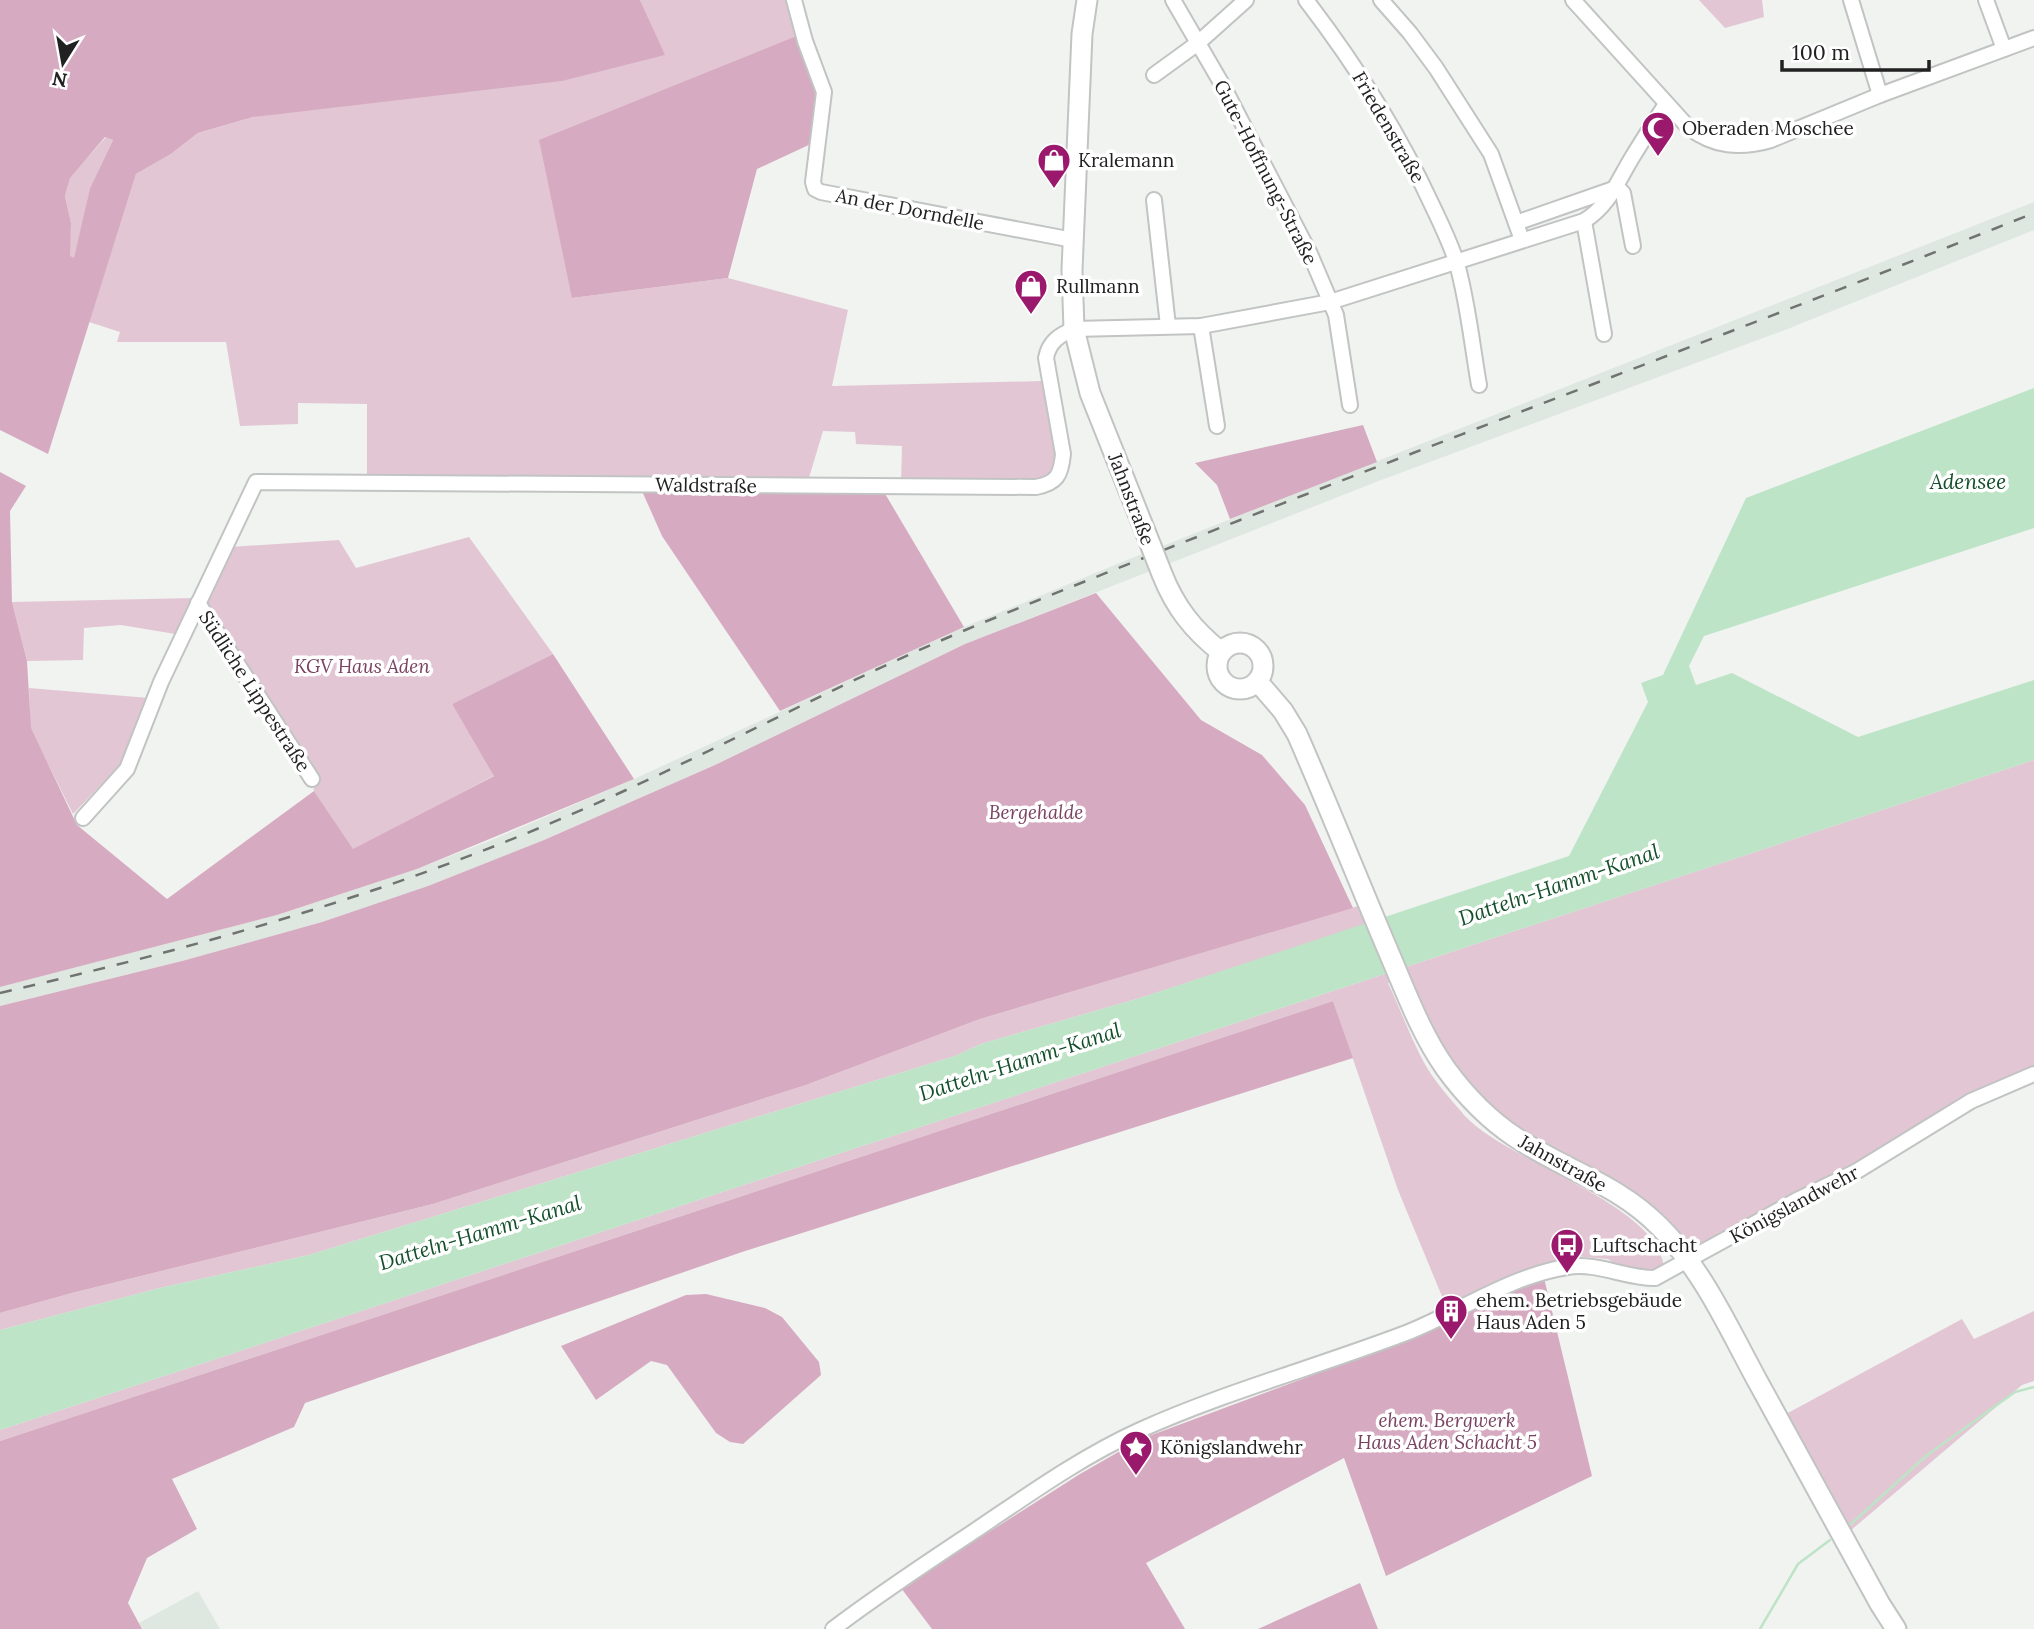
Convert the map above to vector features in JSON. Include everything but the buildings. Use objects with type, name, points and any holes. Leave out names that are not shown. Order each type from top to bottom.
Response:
[{"type":"main road","name":"Jahnstraße","points":[[1087,0],[1082,34],[1073,240],[1071,304],[1074,329],[1090,393],[1171,597],[1185,618],[1221,652]]},
{"type":"main road","points":[[1238,643],[1245,643],[1257,649],[1264,669],[1258,681],[1252,686],[1237,689],[1224,683],[1216,665],[1221,652],[1231,644],[1238,643]]},
{"type":"main road","name":"Jahnstraße","points":[[1258,681],[1283,711],[1297,734],[1401,980],[1428,1039],[1446,1068],[1479,1107],[1516,1138],[1594,1178],[1629,1201],[1662,1229],[1689,1261],[1896,1629]]},
{"type":"street","name":"An der Dorndelle","points":[[794,0],[805,41],[824,92],[814,189],[1073,240]]},
{"type":"street","name":"Gute-Hoffnung-Straße","points":[[1174,0],[1289,211],[1336,315],[1350,405]]},
{"type":"street","points":[[1154,75],[1198,43],[1246,0]]},
{"type":"street","name":"Friedenstraße","points":[[1306,0],[1364,81],[1417,171],[1457,263],[1479,385]]},
{"type":"street","points":[[1381,0],[1436,68],[1491,154],[1522,240]]},
{"type":"street","points":[[1573,0],[1666,104],[1699,136],[1720,144],[1744,146],[1771,140],[2034,38]]},
{"type":"street","points":[[1851,0],[1880,96]]},
{"type":"street","points":[[1986,0],[2004,49]]},
{"type":"street","points":[[1074,329],[1201,326],[1330,302],[1584,221],[1595,214],[1617,187],[1631,159],[1666,104]]},
{"type":"street","points":[[1516,223],[1617,187]]},
{"type":"street","points":[[1617,187],[1623,193],[1633,246]]},
{"type":"street","points":[[1154,200],[1168,326]]},
{"type":"street","points":[[1584,221],[1604,334]]},
{"type":"street","points":[[1201,326],[1217,426]]},
{"type":"street","name":"Waldstraße","points":[[256,482],[1049,485],[1062,468],[1063,454],[1046,358],[1050,345],[1057,337],[1074,329]]},
{"type":"street","name":"Südliche Lippestraße","points":[[83,818],[127,769],[161,682],[256,482]]},
{"type":"street","name":"Südliche Lippestraße","points":[[198,603],[312,779]]},
{"type":"street","name":"Königslandwehr","points":[[832,1629],[1075,1465],[1137,1432],[1219,1398],[1311,1368],[1409,1331],[1539,1274],[1581,1266],[1604,1268],[1630,1277],[1655,1278],[1799,1199],[1857,1171],[1971,1101],[2034,1074]]},
{"type":"shaded area","points":[[2034,202],[2034,230],[1785,330],[1376,482],[965,644],[715,765],[544,840],[428,886],[322,922],[182,961],[0,1006],[0,987],[277,915],[417,869],[494,839],[634,779],[964,627]]},
{"type":"shaded area","points":[[198,1591],[220,1629],[142,1629],[139,1623]]},
{"type":"green space","points":[[0,0],[640,0],[665,55],[562,81],[253,117],[198,133],[171,154],[136,174],[48,454],[0,430]],"holes":[[[105,137],[113,140],[90,188],[74,258],[70,256],[71,223],[65,196],[70,178]]]},
{"type":"green space","points":[[640,0],[790,0],[799,35],[572,298],[728,278],[848,310],[832,386],[1043,381],[1057,460],[1051,474],[1040,481],[901,483],[902,446],[856,444],[855,432],[823,431],[808,481],[367,476],[367,404],[298,403],[298,424],[240,426],[226,342],[117,342],[120,332],[89,322],[136,174],[171,154],[198,133],[253,117],[664,55]]},
{"type":"green space","points":[[1699,0],[1762,0],[1764,17],[1725,28]]},
{"type":"green space","points":[[799,35],[819,96],[813,143],[757,169],[728,278],[572,298],[539,140]]},
{"type":"green space","points":[[106,137],[113,140],[90,188],[75,259],[69,257],[71,223],[65,196],[70,177]]},
{"type":"green space","points":[[1363,425],[1377,462],[1230,519],[1217,485],[1195,463]]},
{"type":"green space","points":[[0,472],[26,486],[10,511],[12,602],[27,661],[31,728],[77,825],[167,899],[314,791],[353,849],[494,776],[452,704],[553,654],[634,779],[417,869],[277,915],[0,987]]},
{"type":"green space","points":[[642,491],[884,492],[964,627],[780,711],[662,536]]},
{"type":"green space","name":"KGV Haus Aden","points":[[469,537],[553,654],[452,704],[495,775],[353,850],[314,791],[311,768],[204,606],[230,547],[339,540],[356,568]]},
{"type":"green space","name":"Bergehalde","points":[[1096,593],[1201,720],[1262,755],[1305,805],[1353,908],[980,1019],[806,1085],[433,1204],[0,1313],[0,1006],[182,961],[322,922],[428,886],[544,840],[715,765],[965,644]]},
{"type":"green space","points":[[193,598],[175,634],[121,625],[84,628],[83,660],[27,661],[12,602]]},
{"type":"green space","points":[[29,688],[149,698],[122,763],[73,814],[30,728]]},
{"type":"green space","points":[[2034,760],[2034,1077],[1912,1133],[1691,1254],[1652,1206],[1598,1170],[1515,1127],[1481,1099],[1451,1063],[1428,1022],[1410,975],[1388,983],[1425,1064],[1465,1116],[1486,1133],[1610,1203],[1636,1223],[1655,1244],[1664,1267],[1653,1273],[1626,1271],[1608,1259],[1573,1256],[1446,1306],[1398,1190],[1333,1001],[0,1441],[0,1430]]},
{"type":"green space","points":[[1375,901],[1385,918],[1140,998],[981,1044],[955,1056],[309,1255],[160,1288],[0,1330],[0,1313],[433,1204],[806,1085],[980,1019]]},
{"type":"green space","points":[[1333,1001],[1353,1058],[742,1252],[305,1403],[294,1427],[172,1479],[197,1529],[147,1558],[128,1603],[142,1629],[0,1629],[0,1441]]},
{"type":"green space","name":"ehem. Bergwerk Haus Aden Schacht 5","points":[[1544,1278],[1592,1476],[1386,1576],[1344,1458],[1146,1563],[1185,1629],[932,1629],[901,1588],[1080,1474],[1141,1439],[1313,1375],[1484,1300]]},
{"type":"green space","points":[[706,1294],[765,1308],[782,1317],[819,1362],[821,1375],[743,1444],[730,1442],[716,1433],[667,1365],[651,1361],[596,1400],[561,1346],[686,1295]]},
{"type":"green space","points":[[2034,1311],[2034,1381],[2022,1385],[1850,1531],[1786,1414],[1962,1319],[1974,1339]]},
{"type":"green space","points":[[1360,1583],[1378,1629],[1258,1629]]},
{"type":"water","points":[[2034,388],[2034,528],[1704,636],[1689,666],[1696,685],[1732,673],[1858,737],[2034,680],[2034,760],[0,1430],[0,1330],[160,1288],[309,1255],[955,1056],[981,1044],[1140,998],[1569,856],[1648,702],[1641,683],[1663,675],[1746,498]]},
{"type":"waterway","points":[[1851,1524],[1926,1456],[2015,1392],[2034,1387]]},
{"type":"waterway","points":[[1760,1629],[1798,1564],[1830,1540]]},
{"type":"railway","points":[[0,993],[139,959],[276,921],[478,853],[601,802],[879,669],[992,619],[1252,515],[2034,213]]},
{"type":"place","name":"Oberaden Moschee","points":[[1658,158]]},
{"type":"place","name":"Kralemann","points":[[1054,190]]},
{"type":"place","name":"Rullmann","points":[[1031,316]]},
{"type":"place","name":"Luftschacht","points":[[1567,1275]]},
{"type":"place","name":"ehem. Betriebsgebäude Haus Aden 5","points":[[1451,1341]]},
{"type":"place","name":"Königslandwehr","points":[[1136,1477]]},
{"type":"water label","name":"Adensee","points":[[1968,482]]},
{"type":"water label","name":"Datteln-Hamm-Kanal","points":[[1559,885]]},
{"type":"water label","name":"Datteln-Hamm-Kanal","points":[[1020,1062]]},
{"type":"water label","name":"Datteln-Hamm-Kanal","points":[[480,1233]]}]
